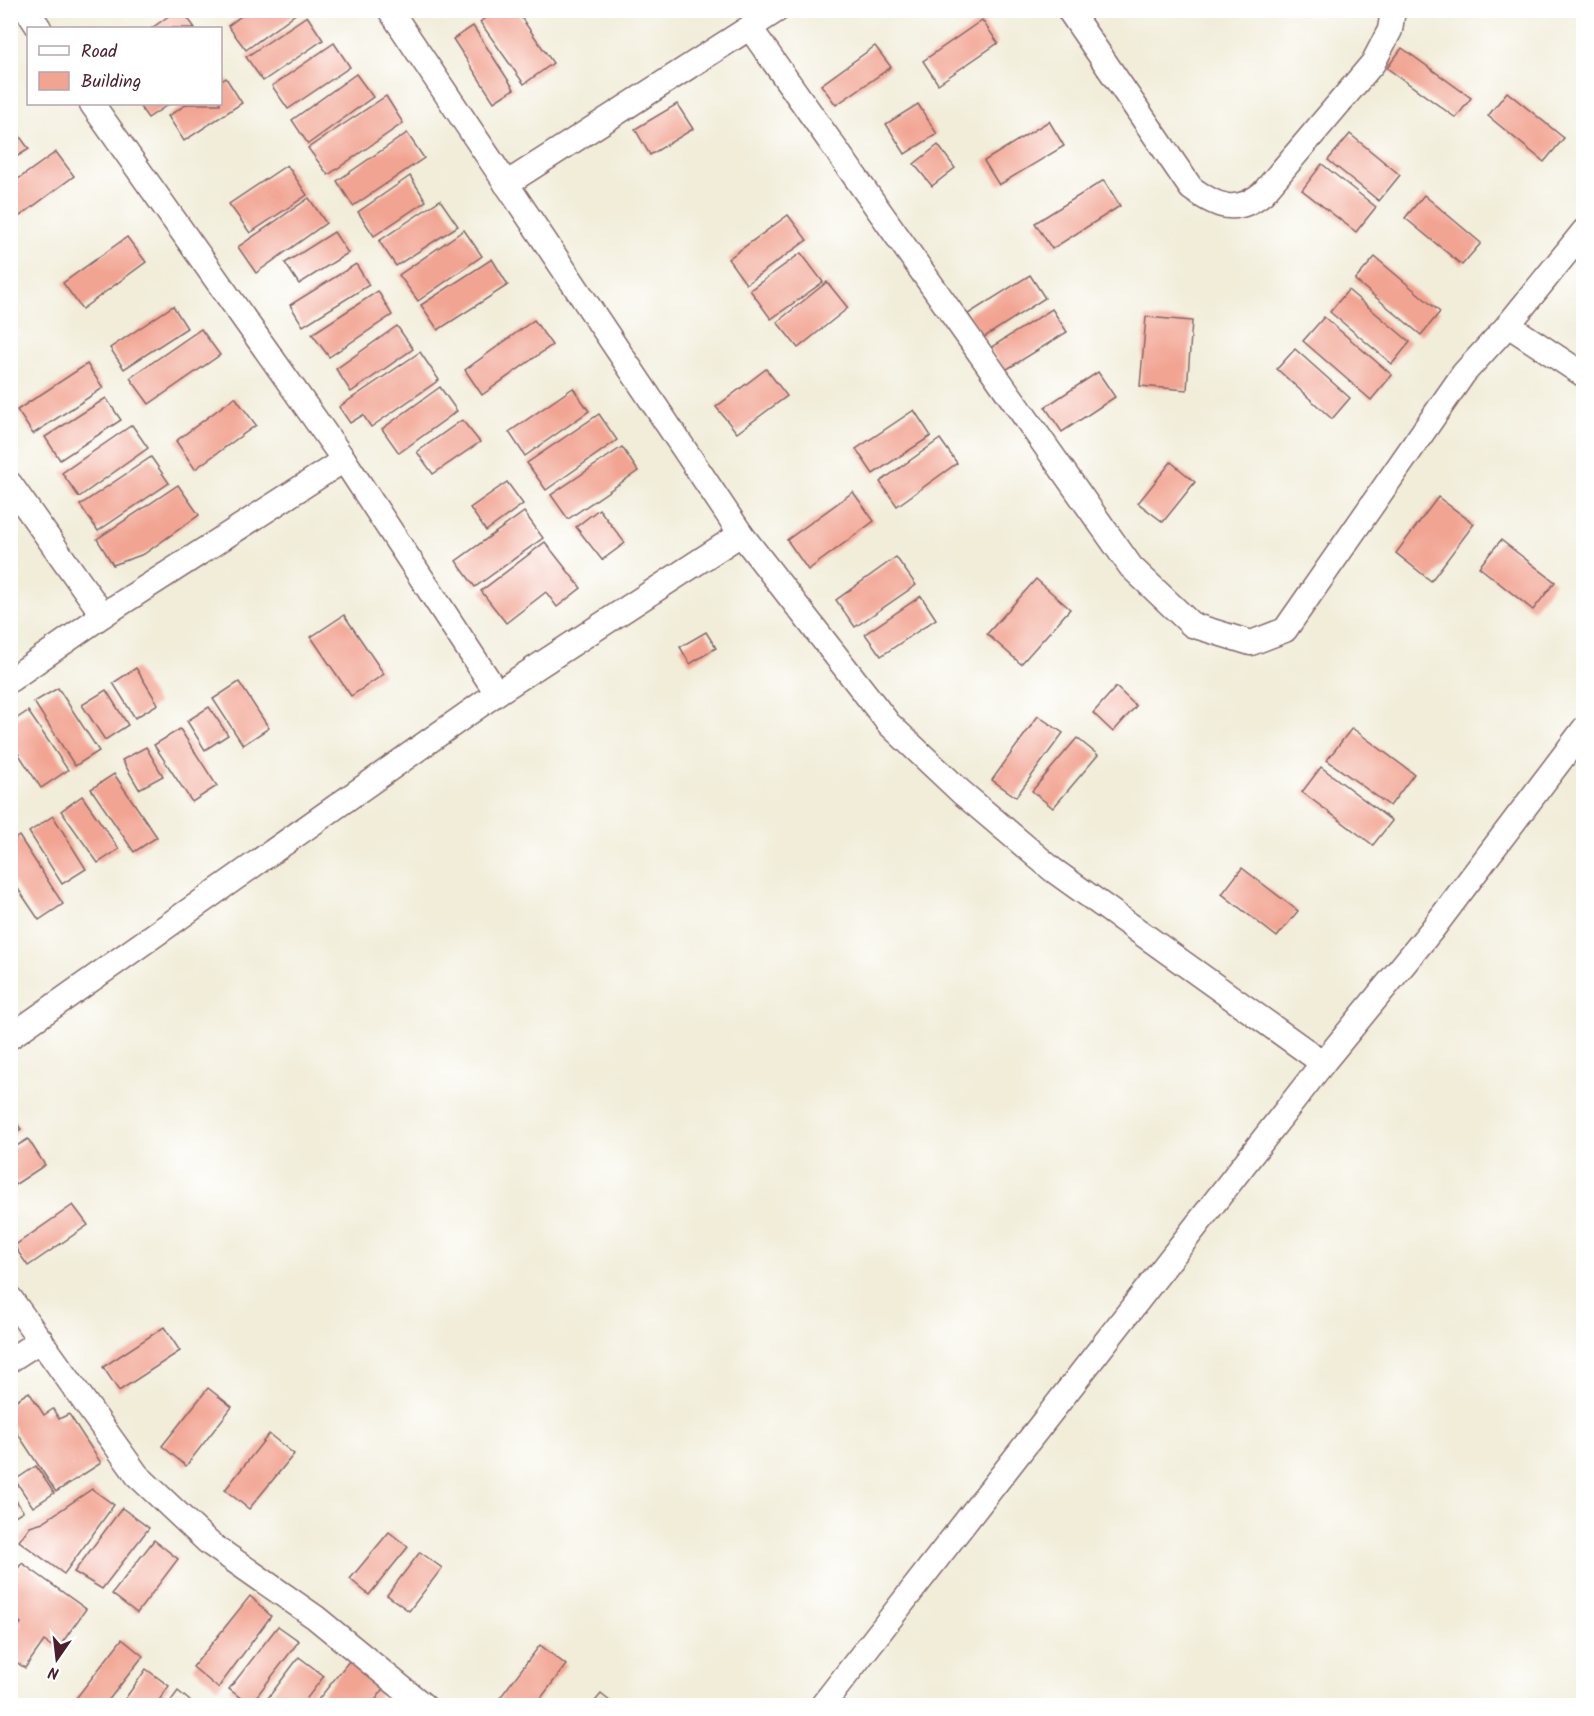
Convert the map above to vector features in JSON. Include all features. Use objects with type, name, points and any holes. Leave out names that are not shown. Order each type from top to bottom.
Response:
[{"type":"street","points":[[27,10],[38,27]]},
{"type":"street","points":[[390,10],[741,534],[889,724],[961,792],[1053,870],[1323,1063]]},
{"type":"street","points":[[506,184],[777,10]]},
{"type":"street","points":[[1069,10],[1191,188],[1218,204],[1234,207],[1250,203],[1263,193],[1373,63],[1390,30],[1393,10]]},
{"type":"street","points":[[750,28],[1131,567],[1192,625],[1251,643],[1285,630],[1464,373],[1508,325],[1584,231]]},
{"type":"street","points":[[93,105],[344,460],[497,693]]},
{"type":"street","points":[[1508,325],[1584,375]]},
{"type":"street","points":[[10,680],[103,615],[344,460]]},
{"type":"street","points":[[10,484],[103,615]]},
{"type":"street","points":[[10,1037],[497,693],[741,534]]},
{"type":"street","points":[[822,1706],[1323,1063],[1431,931],[1584,729]]},
{"type":"street","points":[[10,1298],[137,1475],[208,1544],[315,1617],[424,1706]]},
{"type":"street","points":[[10,1360],[41,1340]]},
{"type":"building","points":[[177,10],[182,10],[194,27],[153,27]]},
{"type":"building","points":[[249,10],[301,10],[246,50],[228,26]]},
{"type":"building","points":[[496,10],[516,10],[553,63],[524,84],[480,22]]},
{"type":"building","points":[[307,16],[323,40],[263,81],[246,57]]},
{"type":"building","points":[[982,20],[998,43],[938,84],[923,61]]},
{"type":"building","points":[[473,26],[514,89],[494,102],[453,39]]},
{"type":"building","points":[[334,43],[350,67],[288,109],[272,86]]},
{"type":"building","points":[[875,46],[891,67],[836,105],[821,85]]},
{"type":"building","points":[[1402,48],[1471,98],[1456,118],[1387,68]]},
{"type":"building","points":[[356,74],[373,97],[308,144],[292,120]]},
{"type":"building","points":[[226,78],[242,103],[184,141],[168,116],[185,105],[222,105],[222,81]]},
{"type":"building","points":[[1507,92],[1564,138],[1544,162],[1488,116]]},
{"type":"building","points":[[386,96],[403,123],[328,175],[308,148]]},
{"type":"building","points":[[677,104],[693,129],[650,155],[635,129]]},
{"type":"building","points":[[918,104],[937,134],[905,154],[886,124]]},
{"type":"building","points":[[139,105],[168,105],[148,118]]},
{"type":"building","points":[[1049,121],[1064,146],[999,185],[984,161]]},
{"type":"building","points":[[10,123],[29,149],[10,161]]},
{"type":"building","points":[[407,133],[424,158],[353,206],[337,181]]},
{"type":"building","points":[[1350,134],[1400,175],[1379,201],[1328,160]]},
{"type":"building","points":[[938,145],[955,168],[932,186],[914,164]]},
{"type":"building","points":[[56,152],[74,176],[20,216],[10,204],[10,185]]},
{"type":"building","points":[[1322,164],[1376,207],[1356,232],[1302,190]]},
{"type":"building","points":[[287,165],[307,195],[250,233],[229,204]]},
{"type":"building","points":[[410,176],[426,201],[374,236],[358,212]]},
{"type":"building","points":[[1104,180],[1120,206],[1052,249],[1035,223]]},
{"type":"building","points":[[1424,195],[1481,243],[1462,265],[1405,218]]},
{"type":"building","points":[[309,198],[326,223],[256,273],[238,247]]},
{"type":"building","points":[[440,200],[458,226],[396,266],[379,241]]},
{"type":"building","points":[[788,215],[807,240],[746,284],[728,259]]},
{"type":"building","points":[[464,230],[482,256],[418,301],[399,275]]},
{"type":"building","points":[[334,232],[348,253],[299,284],[285,263]]},
{"type":"building","points":[[127,237],[146,262],[82,309],[63,283]]},
{"type":"building","points":[[801,253],[823,282],[771,319],[750,290]]},
{"type":"building","points":[[1375,257],[1440,312],[1421,335],[1355,280]]},
{"type":"building","points":[[492,259],[508,285],[438,330],[421,305]]},
{"type":"building","points":[[356,264],[369,285],[303,326],[290,305]]},
{"type":"building","points":[[1030,275],[1045,298],[983,338],[968,314]]},
{"type":"building","points":[[827,282],[848,308],[798,348],[777,322]]},
{"type":"building","points":[[1348,290],[1410,342],[1392,364],[1330,312]]},
{"type":"building","points":[[378,291],[392,315],[329,357],[312,334]]},
{"type":"building","points":[[173,306],[187,328],[124,369],[110,348]]},
{"type":"building","points":[[1052,309],[1067,332],[1004,371],[990,348]]},
{"type":"building","points":[[1146,317],[1192,321],[1187,390],[1140,386]]},
{"type":"building","points":[[1324,317],[1392,375],[1371,400],[1303,341]]},
{"type":"building","points":[[534,320],[552,345],[482,395],[465,370]]},
{"type":"building","points":[[397,326],[413,349],[351,392],[336,369]]},
{"type":"building","points":[[201,329],[220,355],[149,404],[130,378]]},
{"type":"building","points":[[1295,349],[1350,398],[1332,419],[1277,369]]},
{"type":"building","points":[[420,352],[439,380],[371,427],[363,415],[350,423],[339,407]]},
{"type":"building","points":[[87,364],[103,388],[33,434],[17,410]]},
{"type":"building","points":[[766,369],[787,396],[737,433],[716,407]]},
{"type":"building","points":[[1098,372],[1115,397],[1062,432],[1045,407]]},
{"type":"building","points":[[440,387],[457,411],[399,453],[382,429]]},
{"type":"building","points":[[573,388],[589,411],[525,456],[509,432]]},
{"type":"building","points":[[235,397],[256,425],[195,469],[176,441]]},
{"type":"building","points":[[106,398],[121,420],[60,460],[45,437]]},
{"type":"building","points":[[914,410],[931,436],[873,474],[856,449]]},
{"type":"building","points":[[599,414],[617,440],[546,490],[527,463]]},
{"type":"building","points":[[462,420],[480,442],[433,474],[417,452]]},
{"type":"building","points":[[132,425],[148,448],[79,497],[62,473]]},
{"type":"building","points":[[940,439],[957,463],[897,506],[880,482]]},
{"type":"building","points":[[622,447],[638,471],[568,519],[551,495]]},
{"type":"building","points":[[151,457],[169,483],[98,531],[80,505]]},
{"type":"building","points":[[1171,462],[1195,482],[1163,522],[1138,503]]},
{"type":"building","points":[[507,482],[523,504],[486,531],[470,508]]},
{"type":"building","points":[[178,485],[199,515],[144,554],[113,565],[97,539]]},
{"type":"building","points":[[853,492],[874,521],[808,570],[787,540]]},
{"type":"building","points":[[1438,497],[1474,524],[1431,581],[1396,553]]},
{"type":"building","points":[[599,509],[625,543],[602,560],[576,527]]},
{"type":"building","points":[[524,512],[543,538],[475,587],[456,561]]},
{"type":"building","points":[[1501,540],[1555,582],[1533,610],[1479,567]]},
{"type":"building","points":[[545,542],[581,588],[557,607],[546,592],[506,623],[481,591]]},
{"type":"building","points":[[896,557],[916,585],[855,627],[836,600]]},
{"type":"building","points":[[1036,579],[1070,609],[1021,664],[987,634]]},
{"type":"building","points":[[921,596],[936,619],[881,656],[865,634]]},
{"type":"building","points":[[344,615],[384,674],[351,696],[311,637]]},
{"type":"building","points":[[706,632],[716,648],[690,664],[680,647]]},
{"type":"building","points":[[136,668],[158,704],[135,718],[113,683]]},
{"type":"building","points":[[239,682],[269,728],[243,745],[213,699]]},
{"type":"building","points":[[1116,687],[1136,706],[1113,732],[1093,713]]},
{"type":"building","points":[[58,688],[99,751],[75,766],[34,702]]},
{"type":"building","points":[[106,690],[128,725],[105,740],[82,705]]},
{"type":"building","points":[[209,707],[228,735],[205,750],[187,721]]},
{"type":"building","points":[[28,711],[68,770],[41,788],[10,741],[10,723]]},
{"type":"building","points":[[1038,716],[1063,733],[1016,797],[992,780]]},
{"type":"building","points":[[1352,728],[1414,774],[1390,806],[1327,760]]},
{"type":"building","points":[[180,729],[217,786],[192,802],[154,745]]},
{"type":"building","points":[[1077,738],[1098,755],[1053,808],[1032,791]]},
{"type":"building","points":[[146,747],[163,776],[139,789],[122,760]]},
{"type":"building","points":[[1321,767],[1392,821],[1373,845],[1302,792]]},
{"type":"building","points":[[114,774],[157,837],[134,852],[91,789]]},
{"type":"building","points":[[82,796],[119,849],[98,863],[61,811]]},
{"type":"building","points":[[53,816],[86,869],[62,884],[29,832]]},
{"type":"building","points":[[19,836],[63,904],[39,920],[10,877],[10,842]]},
{"type":"building","points":[[1242,868],[1298,911],[1277,937],[1222,894]]},
{"type":"building","points":[[10,1115],[21,1129],[10,1136]]},
{"type":"building","points":[[28,1139],[45,1165],[10,1188],[10,1150]]},
{"type":"building","points":[[73,1205],[88,1225],[28,1266],[14,1246]]},
{"type":"building","points":[[164,1327],[180,1351],[119,1391],[103,1367]]},
{"type":"building","points":[[208,1388],[232,1407],[186,1466],[162,1446]]},
{"type":"building","points":[[29,1392],[44,1415],[53,1409],[59,1419],[69,1414],[101,1463],[56,1492],[10,1422],[10,1404]]},
{"type":"building","points":[[269,1434],[294,1454],[249,1509],[225,1490]]},
{"type":"building","points":[[36,1466],[54,1493],[33,1507],[15,1480]]},
{"type":"building","points":[[92,1489],[114,1505],[64,1574],[19,1541],[30,1526],[43,1522]]},
{"type":"building","points":[[10,1492],[23,1511],[10,1519]]},
{"type":"building","points":[[122,1508],[149,1528],[102,1589],[74,1572]]},
{"type":"building","points":[[389,1532],[408,1547],[369,1595],[350,1579]]},
{"type":"building","points":[[154,1540],[178,1559],[137,1613],[112,1594]]},
{"type":"building","points":[[420,1552],[442,1568],[409,1611],[387,1595]]},
{"type":"building","points":[[22,1563],[86,1609],[57,1650],[44,1641],[25,1668],[10,1658],[10,1638],[21,1623],[10,1616],[10,1579]]},
{"type":"building","points":[[250,1596],[271,1616],[218,1688],[193,1667]]},
{"type":"building","points":[[278,1626],[299,1641],[250,1705],[229,1689]]},
{"type":"building","points":[[122,1639],[143,1656],[104,1706],[70,1706]]},
{"type":"building","points":[[540,1645],[566,1665],[535,1706],[508,1706],[499,1699]]},
{"type":"building","points":[[299,1657],[324,1676],[301,1706],[262,1706]]},
{"type":"building","points":[[350,1660],[385,1687],[371,1706],[313,1706]]},
{"type":"building","points":[[146,1669],[169,1686],[155,1706],[120,1706]]},
{"type":"building","points":[[178,1691],[196,1706],[167,1706]]},
{"type":"building","points":[[601,1694],[616,1706],[591,1706]]}]
